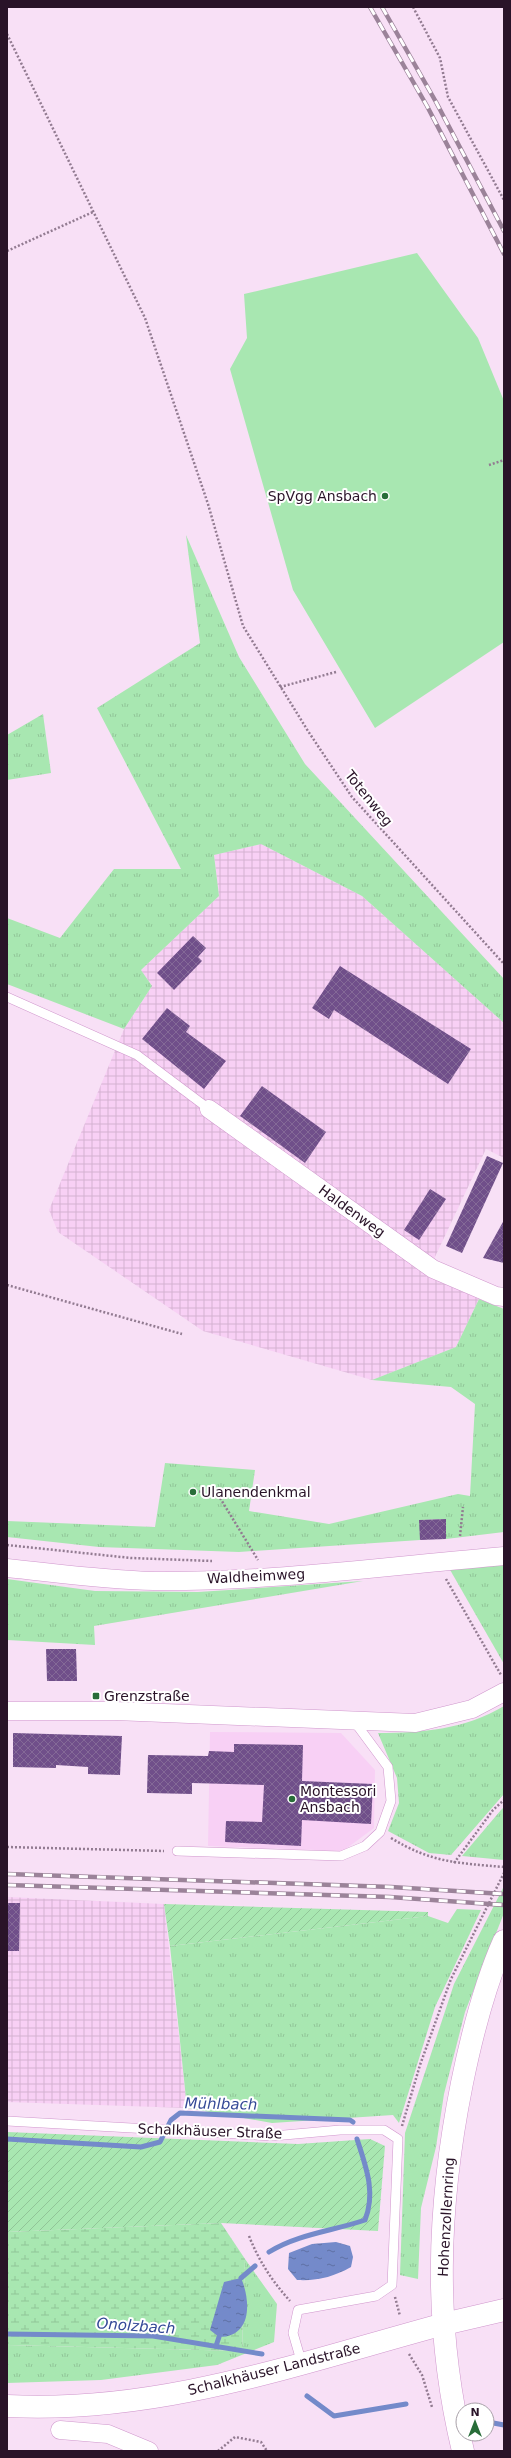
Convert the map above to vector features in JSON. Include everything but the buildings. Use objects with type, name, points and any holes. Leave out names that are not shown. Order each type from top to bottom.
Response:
[{"type":"main road","name":"Hohenzollernring","points":[[463,2451],[448,2378],[444,2324],[442,2266],[446,2171],[472,2036],[495,1960],[504,1941]]},
{"type":"main road","points":[[444,2324],[504,2310]]},
{"type":"main road","name":"Schalkhäuser Landstraße","points":[[7,2406],[84,2406],[162,2397],[242,2381],[444,2324]]},
{"type":"street","name":"Haldenweg","points":[[209,1109],[433,1269],[496,1296],[504,1297]]},
{"type":"street","name":"Waldheimweg","points":[[7,1568],[73,1575],[154,1580],[254,1578],[504,1556]]},
{"type":"street","points":[[7,1711],[115,1711],[415,1723],[472,1709],[504,1692]]},
{"type":"street","points":[[60,2430],[108,2434],[148,2451]]},
{"type":"lane","points":[[7,997],[137,1055],[209,1109]]},
{"type":"lane","points":[[177,1852],[341,1856],[365,1846],[380,1832],[392,1801],[388,1767],[354,1720]]},
{"type":"lane","name":"Schalkhäuser Straße","points":[[7,2121],[273,2136],[340,2130],[384,2130],[398,2139]]},
{"type":"lane","points":[[302,2364],[293,2333],[298,2310],[376,2296],[392,2284],[398,2139]]},
{"type":"path","points":[[413,7],[440,58],[448,97],[504,200]]},
{"type":"path","name":"Totenweg","points":[[7,34],[145,318],[208,504],[243,626],[280,687],[352,797],[504,964]]},
{"type":"path","points":[[7,251],[93,212]]},
{"type":"path","points":[[489,465],[504,460]]},
{"type":"path","points":[[280,687],[336,672]]},
{"type":"path","points":[[7,1285],[182,1334]]},
{"type":"path","points":[[191,1491],[217,1493],[258,1560]]},
{"type":"path","points":[[460,1536],[463,1507]]},
{"type":"path","points":[[7,1545],[131,1558],[218,1561]]},
{"type":"path","points":[[250,1560],[265,1560]]},
{"type":"path","points":[[436,1562],[504,1681]]},
{"type":"path","points":[[454,1863],[493,1810],[504,1800]]},
{"type":"path","points":[[380,1832],[409,1850],[432,1859],[454,1863],[504,1866]]},
{"type":"path","points":[[7,1846],[177,1852]]},
{"type":"path","points":[[398,2139],[420,2065],[451,1979],[504,1873]]},
{"type":"path","points":[[249,2236],[256,2254],[274,2283],[298,2310]]},
{"type":"path","points":[[409,2353],[422,2375],[433,2409]]},
{"type":"path","points":[[218,2451],[235,2437],[261,2442],[267,2451]]},
{"type":"shaded area","points":[[261,844],[362,896],[504,1023],[504,1158],[486,1149],[426,1276],[479,1299],[456,1347],[372,1380],[203,1331],[58,1232],[49,1210],[124,1029],[152,986],[141,970],[219,896],[214,855]]},
{"type":"shaded area","name":"Montessori Ansbach","points":[[210,1732],[341,1733],[375,1770],[374,1828],[343,1851],[208,1846]]},
{"type":"shaded area","points":[[7,1897],[164,1904],[187,2108],[7,2102]]},
{"type":"green space","name":"SpVgg Ansbach","points":[[417,253],[478,338],[504,401],[504,642],[375,728],[293,590],[230,369],[247,338],[244,294]]},
{"type":"green space","points":[[186,535],[239,657],[305,764],[504,979],[504,1023],[362,896],[261,844],[214,855],[219,896],[141,970],[152,986],[124,1029],[7,984],[7,918],[60,938],[114,869],[181,869],[97,708],[200,643]]},
{"type":"green space","points":[[43,714],[51,773],[7,780],[7,735]]},
{"type":"green space","points":[[479,1299],[504,1309],[504,1532],[446,1539],[446,1519],[420,1520],[420,1540],[239,1552],[99,1547],[7,1537],[7,1521],[155,1527],[165,1463],[255,1470],[249,1511],[329,1524],[458,1494],[470,1496],[475,1404],[451,1387],[372,1380],[456,1347]]},
{"type":"green space","points":[[504,1563],[504,1664],[449,1568]]},
{"type":"green space","points":[[7,1579],[95,1591],[198,1592],[363,1581],[94,1626],[95,1645],[7,1640]]},
{"type":"green space","points":[[504,1706],[504,1794],[451,1855],[429,1853],[388,1831],[399,1803],[397,1778],[378,1733],[427,1731],[459,1725],[489,1714]]},
{"type":"green space","points":[[504,1807],[504,1860],[462,1856],[501,1810]]},
{"type":"green space","points":[[504,1886],[504,1913],[465,2012],[444,2094],[436,2147],[421,2208],[418,2279],[400,2275],[405,2133],[454,1984]]},
{"type":"green space","points":[[164,1904],[428,1912],[428,1916],[170,1946]]},
{"type":"green space","points":[[457,1909],[481,1910],[435,2007],[399,2123],[393,2115],[272,2123],[187,2108],[170,1946],[428,1916],[448,1923]]},
{"type":"green space","points":[[7,2132],[298,2144],[370,2139],[385,2146],[378,2231],[221,2223],[7,2232]]},
{"type":"green space","points":[[221,2223],[245,2259],[242,2351],[7,2345],[7,2232]]},
{"type":"green space","points":[[245,2259],[277,2304],[274,2342],[217,2365],[101,2380],[7,2383],[7,2345],[242,2351]]},
{"type":"water","points":[[336,2242],[350,2246],[353,2257],[351,2267],[325,2278],[312,2280],[297,2280],[288,2269],[289,2253],[312,2244]]},
{"type":"water","points":[[241,2278],[246,2297],[246,2316],[238,2331],[230,2335],[219,2337],[210,2330],[224,2282]]},
{"type":"waterway","name":"Mühlbach","points":[[7,2139],[141,2147],[160,2142],[171,2120],[180,2113],[350,2120],[353,2122]]},
{"type":"waterway","name":"Mühlbach","points":[[269,2252],[292,2241],[365,2220],[370,2199],[370,2189],[357,2139]]},
{"type":"waterway","name":"Mühlbach","points":[[241,2278],[255,2266]]},
{"type":"waterway","name":"Onolzbach","points":[[7,2334],[153,2336],[262,2354]]},
{"type":"waterway","name":"Mühlbach","points":[[216,2346],[219,2337]]},
{"type":"waterway","name":"Onolzbach","points":[[307,2396],[334,2416],[406,2404]]},
{"type":"waterway","name":"Onolzbach","points":[[495,2423],[504,2425]]},
{"type":"railway","points":[[370,7],[427,106],[504,254]]},
{"type":"railway","points":[[382,7],[436,102],[504,231]]},
{"type":"railway","points":[[7,1874],[391,1887],[504,1894]]},
{"type":"railway","points":[[7,1885],[390,1897],[504,1905]]},
{"type":"place","name":"SpVgg Ansbach","points":[[385,496]]},
{"type":"place","name":"Ulanendenkmal","points":[[193,1492]]},
{"type":"place","name":"Grenzstraße","points":[[96,1696]]},
{"type":"place","name":"Montessori Ansbach","points":[[292,1799]]}]
